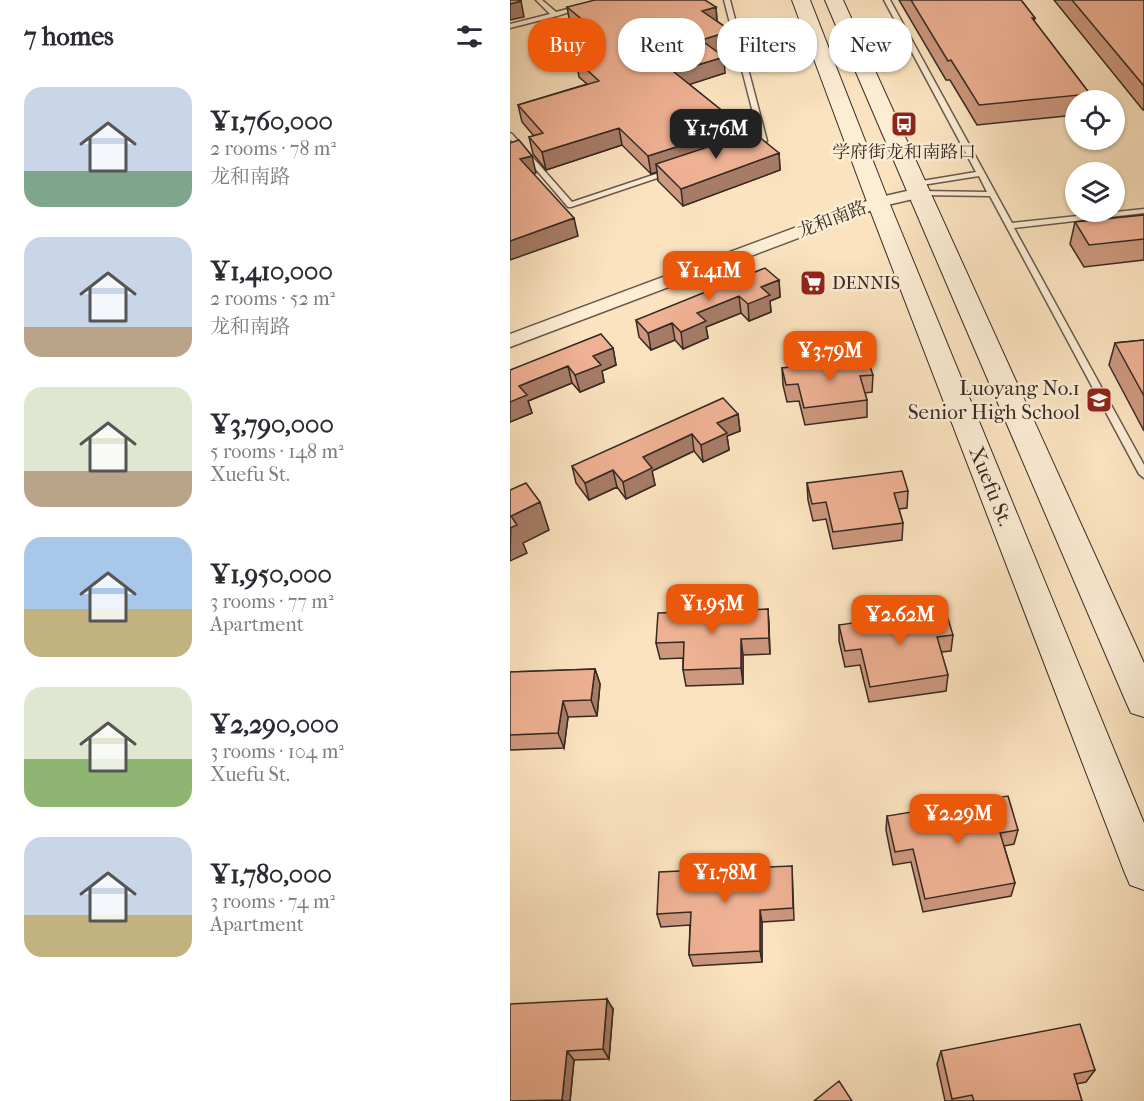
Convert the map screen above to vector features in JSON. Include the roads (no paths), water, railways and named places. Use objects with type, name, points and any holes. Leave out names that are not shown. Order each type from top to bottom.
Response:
[{"type":"main road","name":"Xuefu St.","points":[[801,0],[876,197],[1144,871]]},
{"type":"main road","points":[[834,0],[1144,702]]},
{"type":"street","name":"龙和南路","points":[[510,329],[876,197],[918,188]]},
{"type":"street","name":"龙和南路","points":[[510,340],[876,197]]},
{"type":"lane","points":[[539,0],[555,15]]},
{"type":"lane","points":[[726,0],[764,141],[741,148]]},
{"type":"lane","points":[[886,0],[1144,474]]},
{"type":"lane","points":[[510,26],[588,6]]},
{"type":"lane","points":[[510,135],[571,205],[684,167]]},
{"type":"lane","points":[[918,188],[981,173]]},
{"type":"lane","points":[[918,188],[992,194]]},
{"type":"lane","points":[[1009,226],[1144,211]]},
{"type":"place","name":"学府街龙和南路口","points":[[904,124]]},
{"type":"place","name":"DENNIS","points":[[813,283]]},
{"type":"place","name":"Luoyang No.1 Senior High School","points":[[1099,400]]}]
